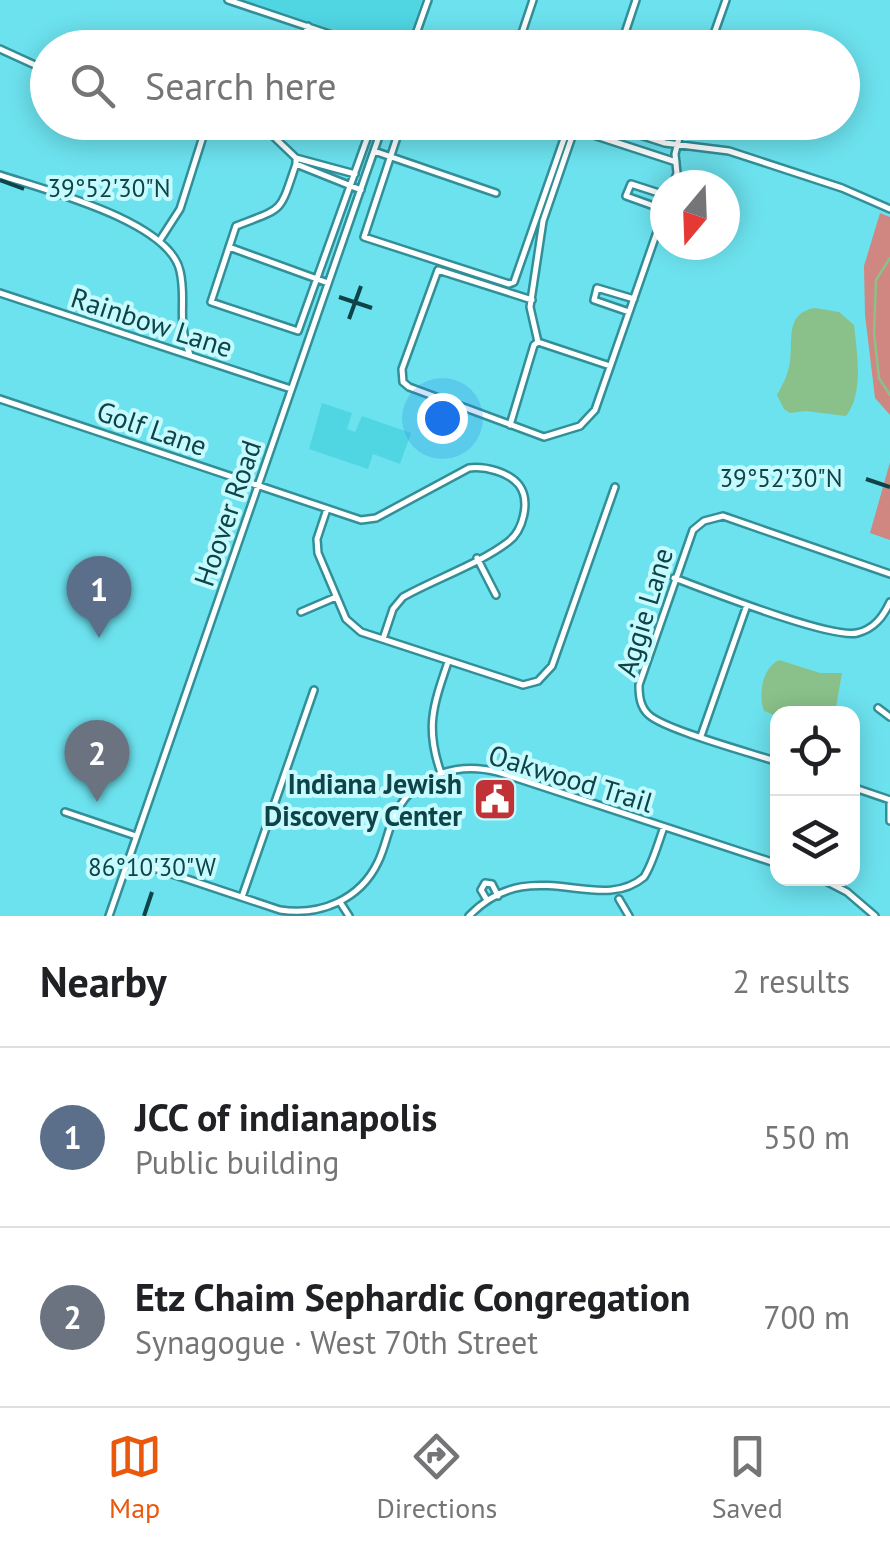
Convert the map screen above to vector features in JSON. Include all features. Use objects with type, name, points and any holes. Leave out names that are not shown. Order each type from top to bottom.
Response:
[{"type":"street","points":[[228,0],[319,30]]},
{"type":"street","points":[[417,30],[428,0]]},
{"type":"street","points":[[523,30],[534,0]]},
{"type":"street","points":[[626,30],[636,0]]},
{"type":"street","points":[[715,30],[726,0]]},
{"type":"street","points":[[307,30],[308,26]]},
{"type":"street","points":[[0,49],[30,63]]},
{"type":"street","points":[[160,240],[180,209],[202,140]]},
{"type":"street","points":[[277,140],[296,161],[361,190]]},
{"type":"street","points":[[296,161],[280,208],[236,226],[211,302],[298,331],[367,140]]},
{"type":"street","name":"Hoover Road","points":[[109,916],[378,140]]},
{"type":"street","points":[[396,140],[364,237],[512,284],[562,140]]},
{"type":"street","points":[[538,342],[530,313],[543,221],[571,140]]},
{"type":"street","points":[[615,140],[676,162]]},
{"type":"street","points":[[663,140],[723,149],[842,188],[890,209]]},
{"type":"street","points":[[675,170],[678,140]]},
{"type":"street","points":[[374,152],[496,193]]},
{"type":"street","points":[[296,161],[365,178]]},
{"type":"street","points":[[0,175],[106,210],[160,240],[181,273],[180,318],[190,356]]},
{"type":"street","points":[[650,190],[630,184],[626,196],[650,205]]},
{"type":"street","points":[[229,248],[328,283]]},
{"type":"street","points":[[532,300],[438,270],[402,369],[403,382],[410,388],[547,437],[588,421],[650,253]]},
{"type":"street","points":[[629,312],[594,300],[597,288],[634,299]]},
{"type":"street","name":"Rainbow Lane","points":[[0,293],[292,389]]},
{"type":"street","points":[[510,425],[538,342]]},
{"type":"street","points":[[538,342],[610,366]]},
{"type":"street","name":"Golf Lane","points":[[0,399],[356,520],[371,520],[429,492],[465,469],[480,467],[511,478],[522,490],[525,508],[517,531],[506,544],[477,558]]},
{"type":"street","points":[[327,509],[316,545],[350,624],[514,684],[536,682],[552,666],[615,488]]},
{"type":"street","name":"Aggie Lane","points":[[770,759],[649,715],[639,699],[639,685],[693,530],[724,516],[890,574]]},
{"type":"street","points":[[383,639],[401,598],[477,558],[496,595]]},
{"type":"street","points":[[674,578],[840,634],[870,628],[882,618],[890,602]]},
{"type":"street","points":[[301,612],[336,596]]},
{"type":"street","points":[[701,736],[747,604]]},
{"type":"street","points":[[128,860],[294,912],[319,910],[340,902],[373,871],[405,798],[441,773],[430,722],[448,662]]},
{"type":"street","points":[[242,897],[314,690]]},
{"type":"street","points":[[878,708],[890,717]]},
{"type":"street","name":"Oakwood Trail","points":[[441,773],[460,768],[490,770],[770,861]]},
{"type":"street","points":[[860,790],[890,802],[890,822]]},
{"type":"street","points":[[66,812],[136,836]]},
{"type":"street","points":[[611,902],[636,887],[645,876],[664,827]]},
{"type":"street","points":[[487,900],[482,890],[485,883],[492,884],[498,896]]},
{"type":"street","points":[[837,886],[875,916]]},
{"type":"street","points":[[469,916],[498,896],[522,890],[548,894]]},
{"type":"street","points":[[620,899],[629,916]]},
{"type":"street","points":[[340,902],[349,916]]},
{"type":"shaded area","points":[[243,0],[422,0],[412,30],[334,30]]},
{"type":"shaded area","points":[[880,213],[890,217],[890,415],[875,398],[865,315],[864,266]]},
{"type":"shaded area","points":[[815,308],[839,312],[854,325],[857,384],[846,416],[790,413],[777,395],[788,371],[794,324],[804,311]]},
{"type":"shaded area","points":[[322,403],[352,413],[347,429],[355,432],[362,416],[411,433],[400,464],[373,454],[368,469],[309,449]]},
{"type":"shaded area","points":[[890,462],[890,540],[870,533]]},
{"type":"shaded area","points":[[779,660],[820,673],[842,673],[836,706],[770,706],[770,713],[764,711],[763,682]]},
{"type":"waterway","points":[[890,258],[876,280],[874,333],[879,378],[890,395]]},
{"type":"place","name":"JCC of indianapolis","points":[[99,638]]},
{"type":"place","name":"Indiana Jewish Discovery Center","points":[[495,799]]},
{"type":"place","name":"Etz Chaim Sephardic Congregation","points":[[97,802]]}]
